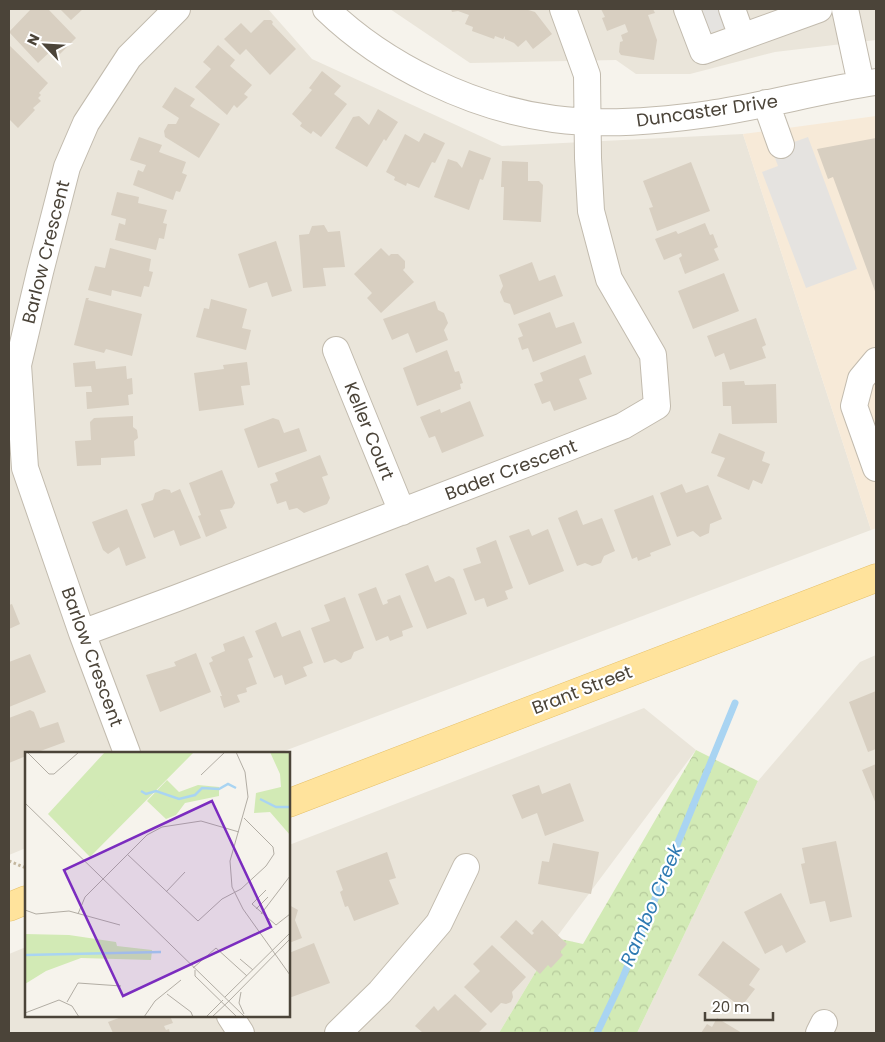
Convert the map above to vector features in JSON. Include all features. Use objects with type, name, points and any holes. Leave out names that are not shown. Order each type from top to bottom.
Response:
[{"type":"main road","name":"Brant Street","points":[[290,803],[876,578]]},
{"type":"main road","points":[[9,907],[25,900]]},
{"type":"street","name":"Barlow Crescent","points":[[127,752],[82,633],[25,468],[18,365],[40,272],[68,168],[86,123],[129,57],[177,9]]},
{"type":"street","name":"Duncaster Drive","points":[[326,9],[340,23],[396,62],[435,84],[493,106],[554,119],[633,122],[709,114],[869,83]]},
{"type":"street","points":[[563,9],[587,75],[588,121]]},
{"type":"street","points":[[688,9],[703,51],[742,37],[779,16],[819,9]]},
{"type":"street","points":[[732,9],[742,37]]},
{"type":"street","points":[[845,9],[869,83]]},
{"type":"street","points":[[766,103],[781,144]]},
{"type":"street","name":"Bader Crescent","points":[[82,633],[623,426],[658,406],[653,355],[610,279],[591,211],[588,121]]},
{"type":"street","name":"Keller Court","points":[[336,350],[402,512]]},
{"type":"street","points":[[876,361],[861,379],[854,406],[876,468]]},
{"type":"street","points":[[338,1033],[380,992],[439,923],[466,867]]},
{"type":"street","points":[[231,1017],[241,1033]]},
{"type":"path","points":[[9,861],[25,868]]},
{"type":"shaded area","points":[[9,9],[268,9],[312,59],[502,146],[743,134],[871,530],[282,752],[25,752],[25,848],[9,855]]},
{"type":"shaded area","points":[[390,9],[876,9],[876,40],[775,52],[690,74],[636,74],[616,60],[470,63]]},
{"type":"shaded area","points":[[698,9],[721,9],[727,27],[707,34]]},
{"type":"shaded area","points":[[876,116],[876,528],[871,530],[743,134]]},
{"type":"shaded area","points":[[808,137],[857,269],[806,288],[762,172],[778,166],[772,150]]},
{"type":"shaded area","points":[[876,655],[876,1033],[637,1033],[758,781],[860,662]]},
{"type":"shaded area","points":[[644,708],[696,750],[556,938],[499,1033],[9,1033],[9,954],[25,947],[25,1017],[290,1017],[290,845]]},
{"type":"green space","points":[[696,750],[758,781],[637,1033],[499,1033],[556,938],[583,944]]},
{"type":"building","points":[[31,9],[48,9],[76,38],[60,54],[54,48],[38,63],[9,32]]},
{"type":"building","points":[[60,9],[83,9],[71,20]]},
{"type":"building","points":[[451,9],[525,9],[535,12],[552,34],[533,49],[526,40],[518,47],[505,39],[505,36],[503,39],[495,36],[494,39],[472,31],[473,27],[465,24],[469,15],[458,11],[452,12]]},
{"type":"building","points":[[601,9],[653,9],[655,13],[648,15],[657,40],[654,60],[621,55],[619,52],[620,42],[623,41],[621,35],[628,32],[625,24],[607,31],[602,18],[605,17]]},
{"type":"building","points":[[264,20],[271,20],[272,24],[296,49],[270,75],[246,49],[240,55],[224,39],[241,23],[251,33]]},
{"type":"building","points":[[9,45],[48,83],[39,93],[41,95],[38,98],[41,101],[33,108],[35,110],[18,128],[9,119]]},
{"type":"building","points":[[218,45],[235,60],[230,66],[252,85],[244,94],[248,97],[237,108],[234,105],[227,115],[195,87],[211,69],[203,62]]},
{"type":"building","points":[[322,71],[341,86],[334,94],[347,104],[321,137],[313,131],[311,134],[300,126],[302,123],[292,114],[312,90],[309,88]]},
{"type":"building","points":[[175,87],[195,99],[190,106],[220,124],[199,158],[165,137],[164,131],[168,124],[176,124],[179,118],[162,107]]},
{"type":"building","points":[[378,109],[398,122],[386,141],[384,139],[367,167],[335,148],[353,117],[359,116],[369,125]]},
{"type":"building","points":[[424,133],[445,143],[435,163],[432,162],[419,188],[407,183],[406,186],[394,180],[395,177],[386,172],[405,134],[419,142]]},
{"type":"building","points":[[139,137],[162,145],[159,152],[186,162],[182,173],[187,175],[180,192],[176,191],[173,200],[133,185],[138,170],[143,172],[146,165],[130,160]]},
{"type":"building","points":[[876,138],[876,294],[833,177],[828,179],[817,149]]},
{"type":"building","points":[[469,150],[491,158],[483,180],[480,179],[469,210],[434,197],[448,159],[457,162],[462,168]]},
{"type":"building","points":[[502,161],[528,162],[528,181],[539,181],[543,185],[541,222],[503,220],[504,187],[501,187]]},
{"type":"building","points":[[691,162],[710,211],[657,231],[649,208],[653,207],[643,181]]},
{"type":"building","points":[[117,192],[139,197],[138,203],[167,210],[163,223],[167,224],[164,239],[159,238],[156,250],[115,240],[119,223],[125,225],[126,219],[111,215]]},
{"type":"building","points":[[705,223],[710,235],[713,234],[718,247],[714,249],[719,260],[685,274],[679,258],[682,256],[681,253],[664,260],[655,239],[676,231],[678,234]]},
{"type":"building","points":[[324,225],[328,232],[340,231],[345,267],[323,268],[326,286],[303,288],[299,235],[309,234],[312,226]]},
{"type":"building","points":[[276,241],[292,291],[272,297],[267,282],[249,288],[238,254]]},
{"type":"building","points":[[110,248],[151,259],[149,271],[153,272],[149,287],[144,286],[141,297],[112,290],[111,296],[88,290],[95,266],[105,268]]},
{"type":"building","points":[[381,248],[389,256],[391,254],[398,254],[405,261],[405,268],[403,270],[414,282],[381,313],[367,298],[372,293],[354,274]]},
{"type":"building","points":[[532,262],[539,281],[555,275],[563,296],[514,315],[510,304],[504,302],[500,292],[503,286],[499,275]]},
{"type":"building","points":[[724,273],[739,311],[693,329],[678,291]]},
{"type":"building","points":[[86,298],[142,314],[132,356],[106,349],[104,353],[74,345]]},
{"type":"building","points":[[211,299],[247,309],[242,328],[251,330],[246,350],[196,337],[204,308],[209,309]]},
{"type":"building","points":[[435,301],[438,310],[444,313],[448,323],[444,330],[448,340],[416,353],[408,333],[392,340],[383,319]]},
{"type":"building","points":[[550,312],[556,328],[574,322],[582,343],[533,362],[528,348],[522,350],[518,338],[523,336],[518,324]]},
{"type":"building","points":[[756,318],[766,345],[762,347],[766,358],[730,370],[724,353],[715,357],[707,336]]},
{"type":"building","points":[[447,350],[455,372],[459,371],[463,383],[460,384],[461,389],[417,406],[403,368]]},
{"type":"building","points":[[585,355],[592,374],[579,379],[587,399],[554,411],[550,401],[542,404],[534,384],[543,381],[540,373]]},
{"type":"building","points":[[95,361],[96,369],[126,366],[127,379],[132,378],[133,394],[128,395],[129,405],[87,409],[86,392],[92,392],[91,386],[75,387],[73,363]]},
{"type":"building","points":[[247,362],[250,385],[241,386],[244,405],[199,411],[194,373],[224,369],[223,365]]},
{"type":"building","points":[[744,381],[745,385],[776,384],[777,423],[732,424],[731,406],[723,406],[722,382]]},
{"type":"building","points":[[470,401],[484,436],[442,453],[435,436],[429,438],[420,417],[440,409],[441,413]]},
{"type":"building","points":[[133,416],[133,427],[137,430],[138,438],[134,441],[135,456],[101,458],[101,465],[77,466],[75,441],[91,440],[90,422],[94,418]]},
{"type":"building","points":[[273,418],[279,420],[284,433],[299,428],[307,451],[258,468],[244,429]]},
{"type":"building","points":[[719,433],[765,452],[762,461],[770,464],[762,484],[753,480],[749,490],[717,476],[725,458],[711,453]]},
{"type":"building","points":[[320,455],[328,475],[322,477],[330,498],[327,504],[304,513],[297,508],[289,510],[286,501],[277,504],[270,484],[278,481],[275,473]]},
{"type":"building","points":[[222,470],[235,503],[232,508],[220,510],[227,528],[206,537],[198,516],[201,515],[189,483]]},
{"type":"building","points":[[682,484],[686,493],[708,485],[722,519],[710,524],[709,533],[700,537],[693,531],[677,537],[660,493]]},
{"type":"building","points":[[164,489],[170,490],[171,493],[180,489],[201,538],[180,546],[174,530],[154,538],[141,504],[153,500],[155,493]]},
{"type":"building","points":[[653,495],[671,545],[650,553],[651,556],[638,561],[637,557],[632,559],[614,510]]},
{"type":"building","points":[[127,509],[146,558],[126,566],[119,547],[108,554],[103,550],[92,522]]},
{"type":"building","points":[[577,510],[583,525],[602,518],[615,551],[604,556],[601,563],[592,566],[585,563],[577,566],[558,518]]},
{"type":"building","points":[[529,529],[532,536],[548,529],[564,571],[529,585],[509,536]]},
{"type":"building","points":[[496,540],[513,588],[505,591],[508,599],[487,607],[484,598],[475,601],[463,569],[481,563],[476,548]]},
{"type":"building","points":[[428,565],[435,582],[449,576],[454,579],[467,614],[427,629],[405,574]]},
{"type":"building","points":[[376,587],[383,605],[388,603],[387,600],[400,595],[413,627],[402,631],[403,636],[390,641],[388,636],[376,641],[358,594]]},
{"type":"building","points":[[345,597],[364,648],[354,652],[351,659],[341,663],[335,659],[324,663],[311,628],[330,621],[324,605]]},
{"type":"building","points":[[12,604],[20,624],[9,629],[9,605]]},
{"type":"building","points":[[276,622],[282,637],[300,630],[313,663],[303,667],[307,676],[285,685],[282,675],[274,678],[255,631]]},
{"type":"building","points":[[244,636],[253,657],[248,659],[257,684],[246,688],[247,692],[237,695],[240,702],[224,708],[220,696],[222,696],[209,663],[213,661],[211,657],[225,651],[223,644]]},
{"type":"building","points":[[196,653],[211,692],[160,712],[146,675],[176,666],[174,662]]},
{"type":"building","points":[[30,654],[46,692],[9,707],[9,662]]},
{"type":"building","points":[[876,691],[876,749],[868,752],[849,702]]},
{"type":"building","points":[[30,710],[34,712],[40,728],[58,722],[65,742],[38,752],[25,752],[25,756],[9,763],[9,718]]},
{"type":"building","points":[[876,764],[876,804],[862,770]]},
{"type":"building","points":[[570,783],[584,821],[545,836],[537,813],[522,819],[512,795],[539,785],[542,794]]},
{"type":"building","points":[[836,841],[852,917],[830,922],[825,901],[810,904],[801,864],[805,863],[802,848]]},
{"type":"building","points":[[553,843],[599,852],[591,894],[538,884],[542,861],[549,862]]},
{"type":"building","points":[[387,852],[396,878],[389,880],[399,904],[354,921],[348,906],[345,907],[340,892],[343,890],[336,871]]},
{"type":"building","points":[[781,893],[806,942],[786,953],[782,945],[765,954],[744,912]]},
{"type":"building","points":[[290,906],[298,910],[295,920],[302,938],[290,943]]},
{"type":"building","points":[[516,920],[532,935],[534,933],[532,931],[542,920],[567,944],[560,952],[563,955],[551,968],[548,965],[540,974],[500,937]]},
{"type":"building","points":[[723,941],[760,969],[749,985],[755,989],[741,1007],[698,975]]},
{"type":"building","points":[[314,943],[330,983],[290,998],[290,953]]},
{"type":"building","points":[[492,945],[526,977],[512,992],[511,1002],[501,1003],[491,1013],[464,987],[480,971],[473,964]]},
{"type":"building","points":[[455,994],[487,1024],[478,1033],[423,1033],[415,1026],[434,1006],[438,1011]]},
{"type":"building","points":[[121,1017],[170,1017],[173,1023],[164,1026],[166,1030],[169,1029],[170,1033],[113,1033],[108,1022]]},
{"type":"building","points":[[717,1018],[742,1033],[701,1033],[707,1024],[712,1027]]},
{"type":"waterway","name":"Rambo Creek","points":[[597,1033],[621,982],[735,703]]}]
